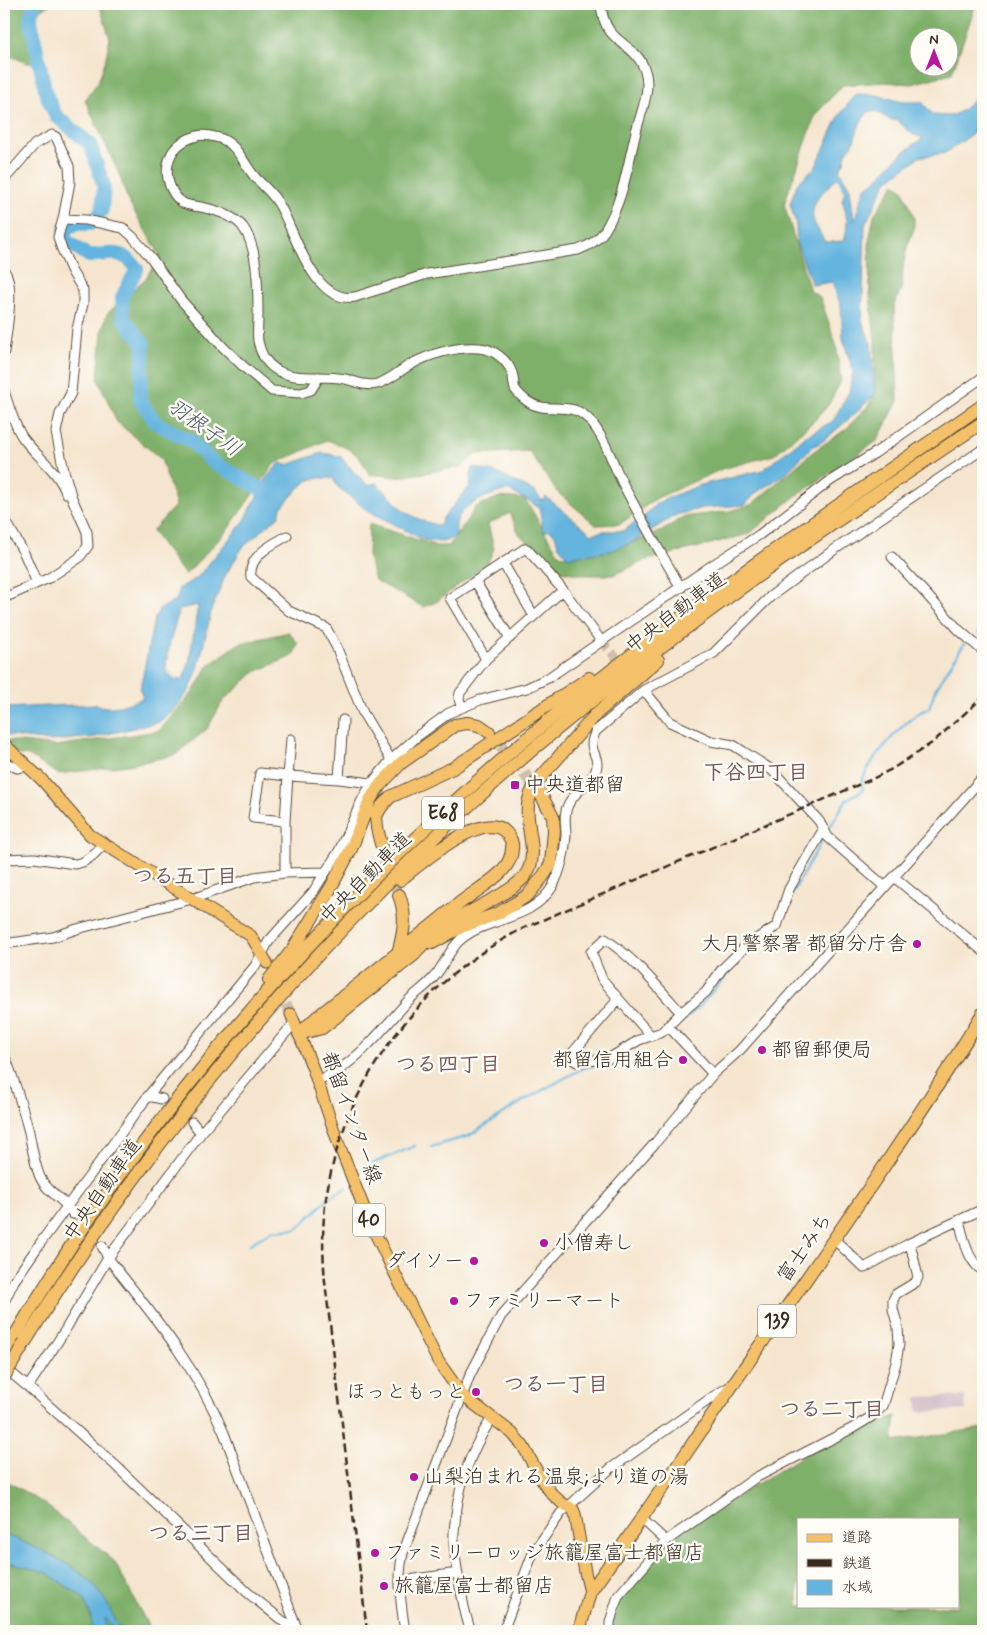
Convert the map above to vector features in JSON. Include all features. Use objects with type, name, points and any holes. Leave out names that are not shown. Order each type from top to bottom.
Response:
[{"type":"highway","name":"中央自動車道","points":[[4,1377],[20,1339],[52,1275],[113,1186],[187,1088],[232,1033],[299,957],[393,860],[523,742],[674,622],[815,520],[983,405]]},
{"type":"highway","name":"中央自動車道","points":[[4,1354],[20,1339],[171,1127],[242,1040],[308,964],[402,868],[470,804],[532,750],[681,631],[822,530],[983,422]]},
{"type":"highway","points":[[404,955],[442,927],[502,893],[522,879],[530,864],[532,846],[528,822],[528,804],[530,794],[536,783],[597,713],[745,585]]},
{"type":"highway","points":[[381,844],[376,828],[376,816],[380,806],[390,797],[454,768],[674,622]]},
{"type":"highway","points":[[187,1088],[298,942],[342,868],[370,800],[380,785],[401,764],[455,725],[467,722],[480,726],[489,732]]},
{"type":"highway","points":[[404,955],[432,943],[461,927],[498,913],[514,904],[538,885],[551,864],[554,831],[552,817],[540,791]]},
{"type":"highway","points":[[295,1023],[322,1028],[464,899],[502,872],[510,860],[511,840],[504,831],[492,826],[480,828],[459,837],[429,857],[387,891],[364,915],[308,964]]},
{"type":"highway","points":[[399,895],[405,918],[403,934],[404,955]]},
{"type":"highway","name":"富士みち","points":[[579,1631],[590,1592],[732,1385],[835,1240],[941,1083],[983,1013]]},
{"type":"main road","points":[[4,744],[61,801],[90,835],[103,845],[251,936],[265,958]]},
{"type":"main road","name":"都留インター線","points":[[295,1023],[370,1223],[438,1361],[462,1395],[518,1439],[543,1482],[557,1500],[573,1509],[590,1592]]},
{"type":"street","points":[[601,4],[602,16],[607,28],[615,38],[635,55],[644,67],[647,80],[646,97],[620,198],[604,232],[592,245],[578,250],[426,274],[355,297],[346,298],[336,296],[326,288],[306,262],[282,208],[270,191],[249,170],[235,147],[227,141],[202,134],[181,142],[170,155],[166,175],[175,195],[184,204],[208,208],[229,216],[242,226],[248,237],[253,253],[258,293],[258,342],[266,362],[282,373],[345,379],[365,385],[376,384],[424,358],[466,347],[482,348],[495,352],[504,359],[512,371],[515,389],[527,401],[538,406],[576,410],[596,427],[621,481],[680,588]]},
{"type":"street","points":[[4,180],[35,144],[52,134],[56,137],[69,166],[70,182],[58,236],[72,272],[83,290],[83,304],[77,329],[71,393],[60,414],[56,432],[64,471],[74,504],[87,532],[88,546],[79,558],[49,578],[4,598]]},
{"type":"street","points":[[63,220],[100,222],[122,228],[133,237],[152,259],[181,300],[223,347],[272,391],[306,392],[311,390],[319,377]]},
{"type":"street","points":[[4,271],[11,291],[4,352]]},
{"type":"street","points":[[4,1302],[20,1273],[148,1096],[256,966],[265,958],[269,941],[313,892],[339,851],[362,800],[372,783],[391,760],[448,713],[480,700],[527,688],[548,678],[714,564],[759,536],[830,481],[883,448],[983,377]]},
{"type":"street","points":[[4,391],[22,437],[64,486],[68,501],[74,504]]},
{"type":"street","points":[[316,1081],[335,1074],[374,1038],[415,994],[433,979],[459,941],[469,934],[520,914],[544,897],[552,886],[562,861],[566,833],[566,807],[571,799],[596,773],[597,765],[591,746],[592,738],[596,731],[644,690],[714,653],[772,596],[831,552],[983,450]]},
{"type":"street","points":[[4,518],[24,553],[37,583]]},
{"type":"street","points":[[287,536],[257,556],[250,566],[251,577],[289,611],[326,628],[336,646],[363,713],[391,760]]},
{"type":"street","points":[[486,659],[450,598],[524,549],[527,549],[563,590],[602,642]]},
{"type":"street","points":[[892,558],[958,630],[983,651]]},
{"type":"street","points":[[503,563],[534,616]]},
{"type":"street","points":[[475,581],[510,638]]},
{"type":"street","points":[[461,707],[460,693],[486,659],[563,590]]},
{"type":"street","points":[[644,690],[670,722],[711,741],[733,745],[772,770],[819,821],[828,837],[885,887]]},
{"type":"street","points":[[339,779],[343,720]]},
{"type":"street","points":[[286,873],[285,821],[290,739]]},
{"type":"street","points":[[4,762],[16,768],[27,766]]},
{"type":"street","points":[[285,821],[252,818],[260,773],[372,783]]},
{"type":"street","points":[[405,1631],[401,1561],[410,1531],[462,1395],[474,1367],[501,1316],[656,1142],[713,1074],[740,1050],[983,777]]},
{"type":"street","points":[[617,996],[615,1003],[569,1057],[577,1062],[608,1059],[639,1040],[662,1032],[680,1013],[706,992],[722,969],[748,944],[777,926],[789,889],[823,830]]},
{"type":"street","points":[[4,859],[34,858],[74,864],[83,862],[103,845]]},
{"type":"street","points":[[4,944],[53,937],[192,899],[254,877],[286,873],[326,872]]},
{"type":"street","points":[[894,876],[983,951]]},
{"type":"street","points":[[651,1036],[602,979],[591,952],[605,939],[620,949],[653,982],[680,1013]]},
{"type":"street","points":[[28,1387],[64,1332],[108,1258],[201,1133],[295,1023]]},
{"type":"street","points":[[668,1026],[713,1074]]},
{"type":"street","points":[[4,1054],[18,1093],[36,1167],[41,1179],[50,1191],[68,1205],[74,1214]]},
{"type":"street","points":[[148,1096],[162,1099]]},
{"type":"street","points":[[192,1122],[201,1133]]},
{"type":"street","points":[[835,1240],[864,1268],[910,1243],[983,1209]]},
{"type":"street","points":[[959,1221],[971,1257],[979,1268],[983,1267]]},
{"type":"street","points":[[610,1631],[610,1622],[618,1596],[666,1541],[755,1478],[853,1428],[871,1417],[883,1406],[896,1363],[899,1344],[893,1300],[896,1294],[916,1282],[918,1278],[910,1243]]},
{"type":"street","points":[[102,1246],[108,1258],[179,1349],[210,1402],[224,1433],[296,1631]]},
{"type":"street","points":[[4,1367],[132,1481],[247,1592],[296,1631]]},
{"type":"street","points":[[503,1631],[534,1552],[567,1506],[610,1468],[732,1385]]},
{"type":"street","points":[[471,1631],[458,1573],[454,1534],[462,1480],[469,1459],[481,1434],[492,1418]]},
{"type":"street","points":[[641,1518],[666,1541]]},
{"type":"street","points":[[401,1581],[458,1573]]},
{"type":"shaded area","points":[[965,1396],[966,1410],[918,1412],[917,1397]]},
{"type":"green space","points":[[4,4],[50,4],[37,13],[38,62],[27,63],[4,53]]},
{"type":"green space","points":[[99,4],[976,4],[960,50],[960,28],[910,28],[910,78],[934,78],[912,84],[885,82],[843,85],[816,114],[784,204],[810,291],[820,297],[836,344],[841,381],[829,404],[816,419],[774,455],[722,469],[657,498],[620,524],[596,525],[557,492],[529,451],[475,454],[462,467],[398,477],[369,474],[357,456],[342,446],[327,440],[274,464],[226,532],[185,575],[152,531],[176,505],[161,459],[117,422],[98,379],[102,331],[107,314],[146,278],[160,255],[128,201],[120,176],[85,100],[98,82],[110,38]]},
{"type":"green space","points":[[895,183],[903,190],[914,217],[914,229],[907,247],[902,287],[894,305],[898,401],[877,441],[792,499],[749,534],[644,561],[613,575],[583,575],[556,570],[519,534],[510,513],[488,524],[494,549],[487,564],[436,602],[423,607],[375,580],[368,556],[369,524],[437,546],[449,546],[476,507],[499,497],[525,499],[561,556],[610,551],[662,531],[683,517],[730,511],[751,505],[814,451],[846,429],[868,406],[875,394],[875,340],[870,295],[869,241],[874,215]]},
{"type":"green space","points":[[289,632],[298,644],[293,656],[255,672],[223,701],[207,729],[175,755],[128,765],[58,774],[29,756],[4,753],[4,740],[55,746],[159,731],[193,692],[209,665],[238,644]]},
{"type":"green space","points":[[896,1416],[893,1442],[983,1428],[983,1631],[612,1631],[618,1596],[684,1529],[835,1436]]},
{"type":"green space","points":[[4,1479],[46,1505],[114,1561],[151,1631],[4,1631]]},
{"type":"water","points":[[983,87],[983,127],[945,153],[919,157],[886,182],[865,225],[862,321],[871,343],[875,394],[823,441],[812,447],[784,475],[757,492],[745,505],[703,508],[676,515],[631,543],[610,551],[568,557],[559,547],[555,535],[550,530],[543,532],[540,509],[531,502],[507,490],[471,504],[460,514],[456,523],[456,537],[442,542],[424,540],[368,511],[337,486],[333,478],[317,478],[307,481],[281,508],[279,516],[243,547],[226,574],[212,608],[198,669],[190,689],[176,708],[159,722],[95,737],[49,741],[4,735],[4,708],[97,704],[113,707],[143,698],[140,690],[154,619],[159,610],[177,599],[179,588],[197,578],[245,520],[267,477],[280,463],[287,465],[322,453],[340,456],[368,485],[376,483],[402,509],[440,526],[443,518],[470,486],[472,467],[497,473],[535,492],[542,501],[546,497],[592,534],[604,531],[623,531],[647,514],[656,504],[667,498],[701,485],[763,470],[806,436],[833,421],[849,392],[853,372],[843,338],[841,306],[832,282],[812,285],[797,244],[796,224],[790,204],[797,184],[816,166],[839,116],[856,94],[876,95],[903,102],[922,102],[933,115],[948,116],[962,110]],"holes":[[[876,111],[890,120],[897,120],[912,134],[923,138],[900,155],[876,180],[865,188],[854,221],[850,188],[839,170],[844,162],[846,153],[853,144],[860,123],[868,112]],[[838,177],[845,191],[842,200],[847,225],[844,241],[825,242],[815,224],[813,210],[823,192]],[[198,605],[189,663],[184,678],[176,680],[167,671],[166,666],[170,641],[180,609]]]},
{"type":"water","points":[[4,1534],[57,1558],[92,1583],[109,1607],[120,1631],[117,1631],[105,1618],[107,1631],[94,1631],[90,1614],[83,1598],[46,1572],[4,1561]]},
{"type":"waterway","name":"羽根子川","points":[[35,4],[30,17],[46,94],[56,116],[90,144],[104,186],[102,210],[90,224],[77,224],[65,228],[65,240],[89,256],[122,255],[137,269],[122,297],[123,318],[144,344],[140,400],[156,423],[191,441],[211,461],[275,497]]},
{"type":"waterway","points":[[978,633],[983,627]]},
{"type":"waterway","points":[[830,827],[847,799],[863,790],[863,778],[882,748],[911,719],[929,708],[936,688],[964,644]]},
{"type":"waterway","points":[[792,894],[822,840]]},
{"type":"waterway","points":[[674,1028],[700,1006],[749,949],[755,945]]},
{"type":"waterway","points":[[431,1147],[469,1136],[521,1102],[585,1067],[611,1064],[623,1055]]},
{"type":"waterway","points":[[369,1165],[415,1146]]},
{"type":"waterway","points":[[250,1244],[272,1231],[297,1229],[330,1197],[346,1188]]},
{"type":"tunnel","points":[[602,642],[623,666]]},
{"type":"tunnel","points":[[489,732],[539,791]]},
{"type":"tunnel","points":[[381,844],[399,895]]},
{"type":"tunnel","points":[[279,989],[291,1014]]},
{"type":"tunnel","points":[[73,1214],[102,1246]]},
{"type":"railway","points":[[367,1631],[325,1282],[323,1225],[334,1162],[348,1119],[367,1079],[391,1041],[419,1007],[451,976],[487,949],[526,927],[892,769],[932,743],[983,697]]},
{"type":"place","name":"中央道都留","points":[[515,785]]},
{"type":"place","name":"大月警察署 都留分庁舎","points":[[917,944]]},
{"type":"place","name":"都留郵便局","points":[[762,1050]]},
{"type":"place","name":"都留信用組合","points":[[683,1060]]},
{"type":"place","name":"小僧寿し","points":[[544,1243]]},
{"type":"place","name":"ダイソー","points":[[474,1261]]},
{"type":"place","name":"ファミリーマート","points":[[454,1301]]},
{"type":"place","name":"ほっともっと","points":[[476,1392]]},
{"type":"place","name":"山梨泊まれる温泉;より道の湯","points":[[414,1477]]},
{"type":"place","name":"ファミリーロッジ旅籠屋富士都留店","points":[[375,1553]]},
{"type":"place","name":"旅籠屋富士都留店","points":[[384,1586]]},
{"type":"district","name":"下谷四丁目","points":[[756,773]]},
{"type":"district","name":"つる五丁目","points":[[185,877]]},
{"type":"district","name":"つる四丁目","points":[[448,1065]]},
{"type":"district","name":"つる一丁目","points":[[556,1385]]},
{"type":"district","name":"つる二丁目","points":[[832,1410]]},
{"type":"district","name":"つる三丁目","points":[[201,1534]]}]
